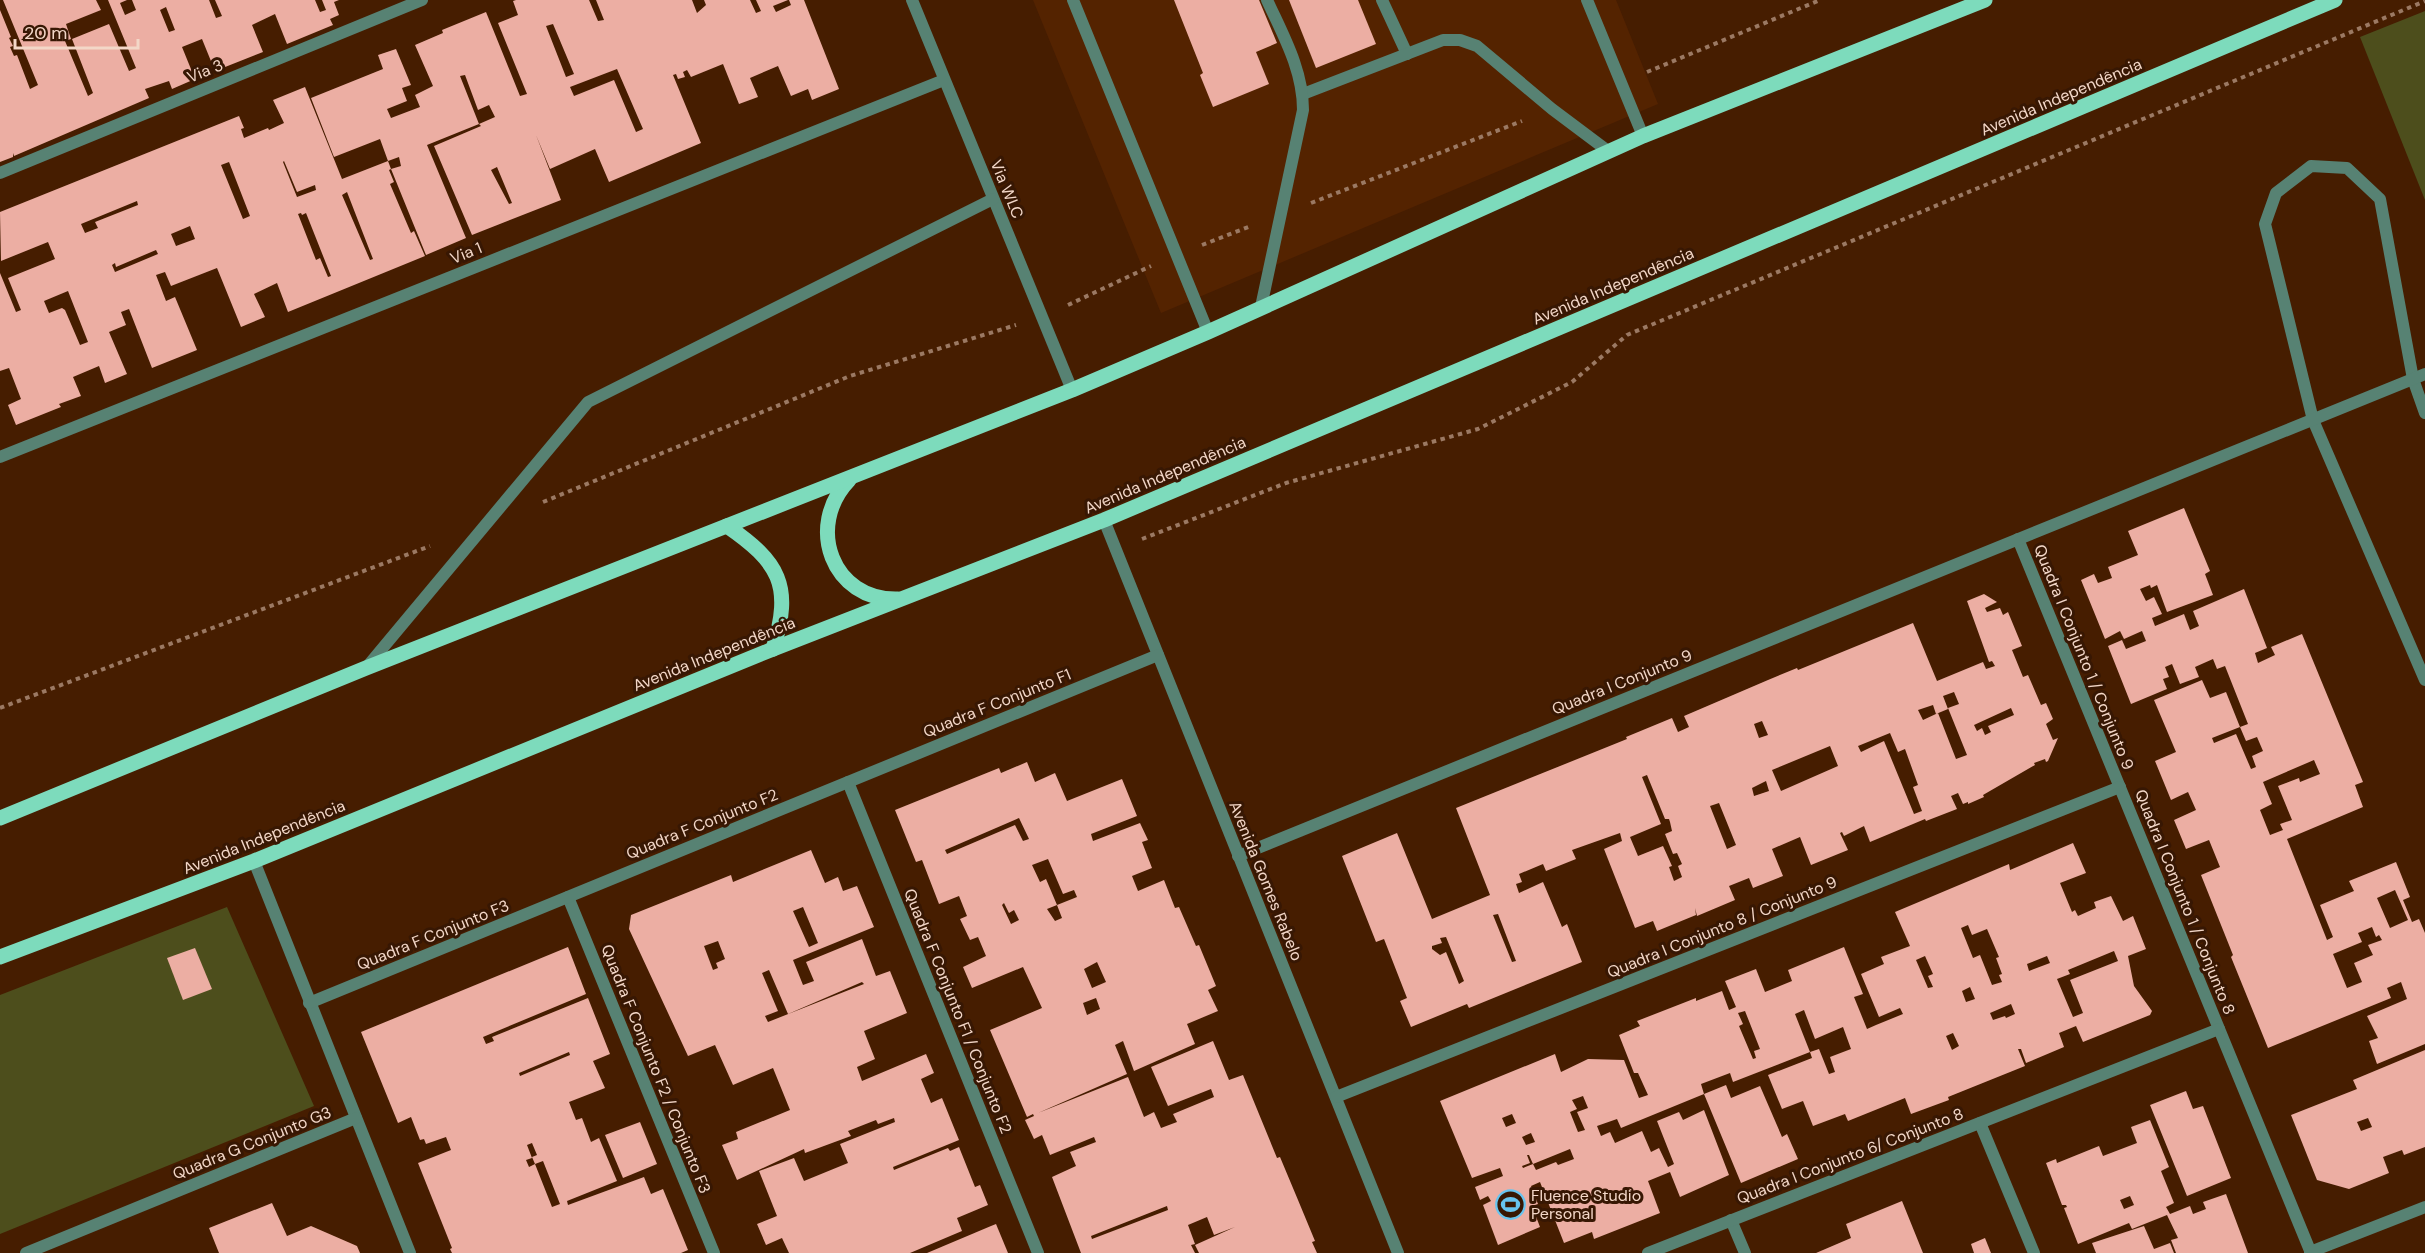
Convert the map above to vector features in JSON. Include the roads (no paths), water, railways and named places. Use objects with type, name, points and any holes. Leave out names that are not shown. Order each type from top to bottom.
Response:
[{"type":"main road","points":[[0,818],[366,668],[1072,390],[1208,332],[1642,136],[1985,0]]},
{"type":"main road","name":"Avenida Independência","points":[[0,957],[254,861],[773,649],[1104,520],[2334,0]]},
{"type":"main road","points":[[853,476],[837,493],[828,514],[826,537],[832,559],[845,578],[863,592],[885,599],[907,598]]},
{"type":"main road","points":[[727,526],[756,546],[771,564],[781,591],[782,621],[773,649]]},
{"type":"street","name":"Via 3","points":[[0,173],[422,0]]},
{"type":"street","name":"Via WLC","points":[[912,0],[1072,390]]},
{"type":"street","points":[[1073,0],[1208,332]]},
{"type":"street","points":[[1262,307],[1303,110],[1304,94],[1298,69],[1267,0]]},
{"type":"street","points":[[1382,0],[1407,54]]},
{"type":"street","points":[[1587,0],[1642,136]]},
{"type":"street","points":[[1304,94],[1443,40],[1460,40],[1477,46],[1552,109],[1608,151]]},
{"type":"street","name":"Via 1","points":[[0,457],[944,80]]},
{"type":"street","points":[[2425,413],[2380,199],[2347,168],[2311,166],[2276,193],[2265,224],[2313,420],[2425,680]]},
{"type":"street","points":[[366,668],[588,402],[993,200]]},
{"type":"street","name":"Quadra I Conjunto 9","points":[[1238,856],[2419,376]]},
{"type":"street","name":"Avenida Gomes Rabelo","points":[[1104,520],[1398,1253]]},
{"type":"street","name":"Quadra I Conjunto 1 / Conjunto 9","points":[[2019,539],[2120,787]]},
{"type":"street","name":"Quadra F Conjunto F1","points":[[848,782],[1158,655]]},
{"type":"street","name":"Quadra F Conjunto F2","points":[[568,897],[848,782]]},
{"type":"street","name":"Quadra F Conjunto F1 / Conjunto F2","points":[[848,782],[1038,1253]]},
{"type":"street","name":"Quadra I Conjunto 1 / Conjunto 8","points":[[2120,787],[2310,1252]]},
{"type":"street","name":"Quadra I Conjunto 8 / Conjunto 9","points":[[1336,1097],[2120,787]]},
{"type":"street","points":[[254,861],[356,1118]]},
{"type":"street","name":"Quadra F Conjunto F3","points":[[309,1003],[568,897]]},
{"type":"street","name":"Quadra F Conjunto F2 / Conjunto F3","points":[[568,897],[714,1253]]},
{"type":"street","name":"Quadra I Conjunto 6/ Conjunto 8","points":[[1648,1253],[2219,1029]]},
{"type":"street","name":"Quadra G Conjunto G3","points":[[26,1253],[356,1118],[410,1253]]},
{"type":"street","points":[[1980,1123],[2034,1253]]},
{"type":"street","points":[[2310,1252],[2425,1207]]},
{"type":"street","points":[[1731,1220],[1745,1253]]},
{"type":"place","name":"Fluence Studio Personal","points":[[1510,1204]]}]
